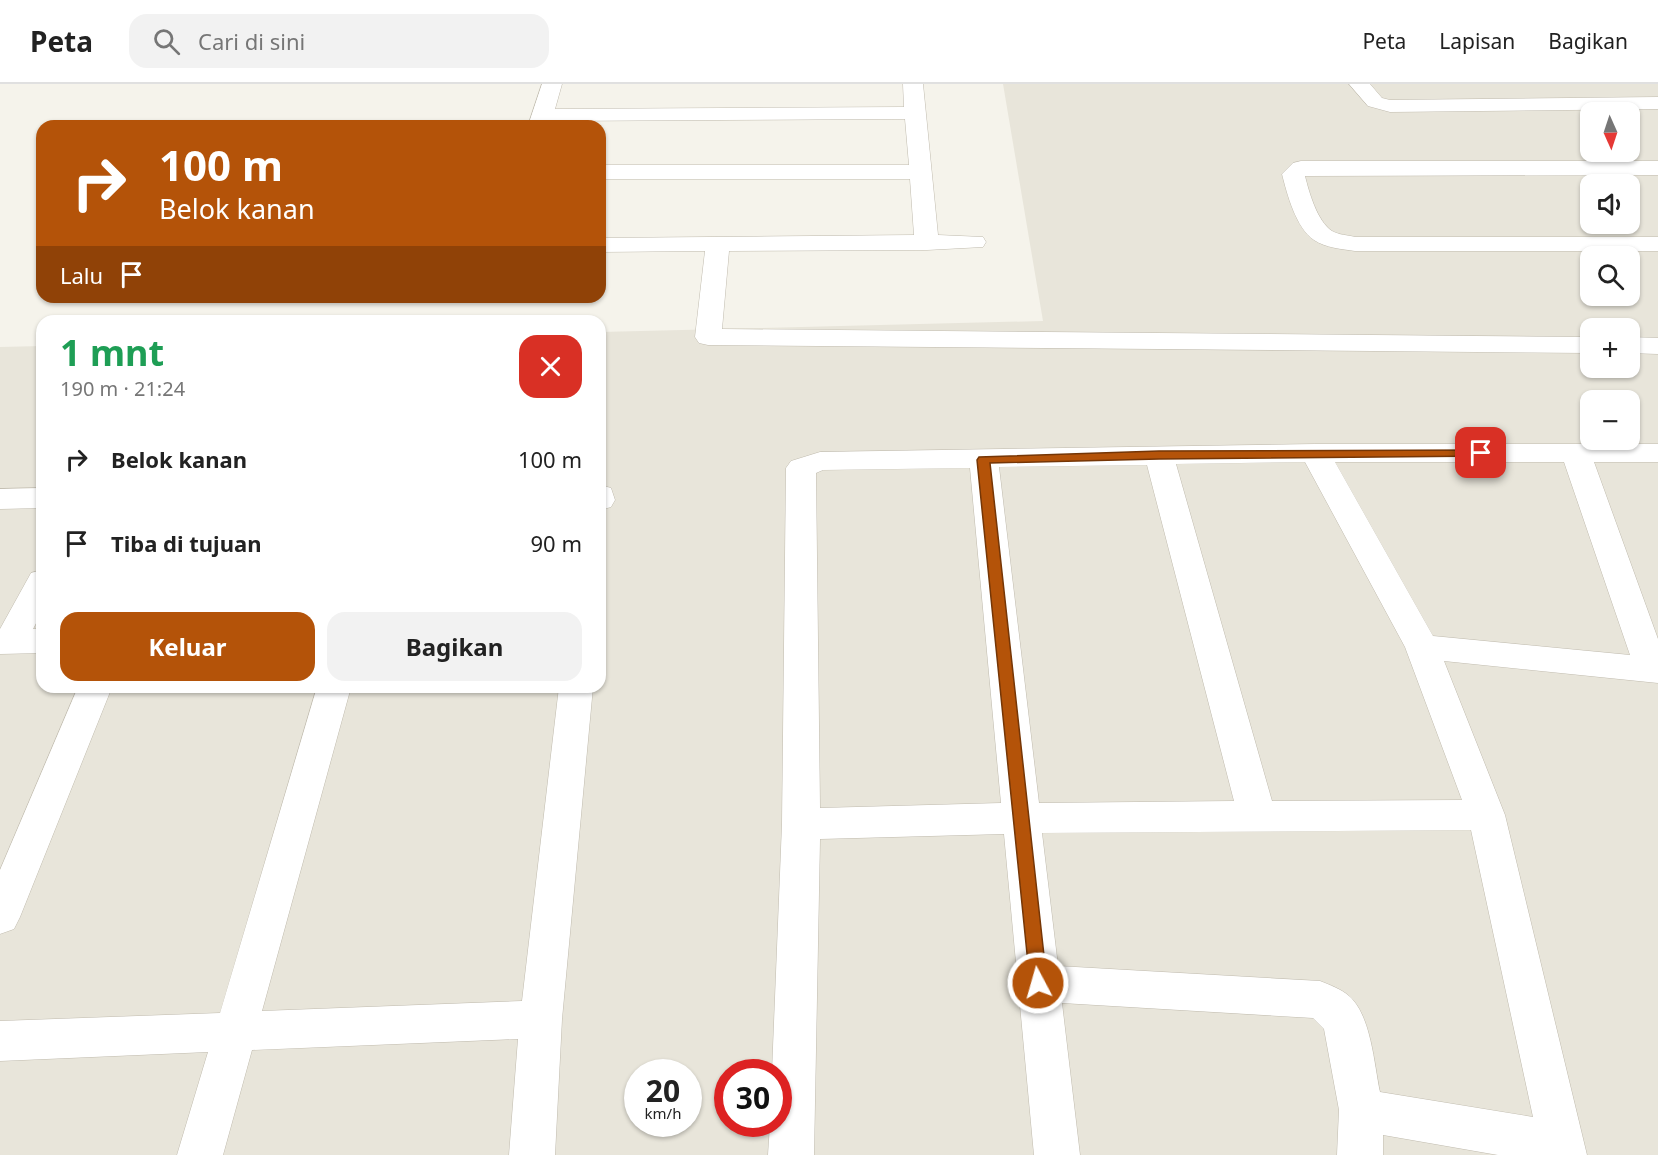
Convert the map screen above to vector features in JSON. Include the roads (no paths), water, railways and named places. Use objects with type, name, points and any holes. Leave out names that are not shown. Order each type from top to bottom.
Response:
[{"type":"street","points":[[541,120],[552,84]]},
{"type":"street","points":[[913,84],[927,243]]},
{"type":"street","points":[[1359,84],[1375,102],[1390,106],[1658,104]]},
{"type":"street","points":[[588,120],[915,113]]},
{"type":"street","points":[[1658,168],[1301,168],[1293,174],[1296,186],[1319,233],[1335,241],[1355,244],[1658,244]]},
{"type":"street","points":[[606,172],[921,172]]},
{"type":"street","points":[[606,245],[974,242]]},
{"type":"street","points":[[718,244],[708,337],[1580,345]]},
{"type":"street","points":[[1640,345],[1658,345]]},
{"type":"street","points":[[1315,453],[1422,647],[1486,815],[1563,1149],[1361,1110]]},
{"type":"street","points":[[791,1155],[801,824],[801,468],[820,461],[984,460],[1159,455],[1658,453]]},
{"type":"street","points":[[1422,647],[1655,669],[1576,454]]},
{"type":"street","points":[[1159,455],[1257,816]]},
{"type":"street","points":[[984,460],[1057,1155]]},
{"type":"street","points":[[0,499],[36,498]]},
{"type":"street","points":[[17,641],[36,595]]},
{"type":"street","points":[[0,917],[93,693]]},
{"type":"street","points":[[200,1155],[332,693]]},
{"type":"street","points":[[532,1155],[541,1019],[575,693]]},
{"type":"street","points":[[801,824],[1020,818],[1486,815]]},
{"type":"street","points":[[1038,983],[1320,1000],[1334,1009],[1344,1021],[1361,1110],[1360,1155]]},
{"type":"street","points":[[0,1041],[541,1019]]}]
